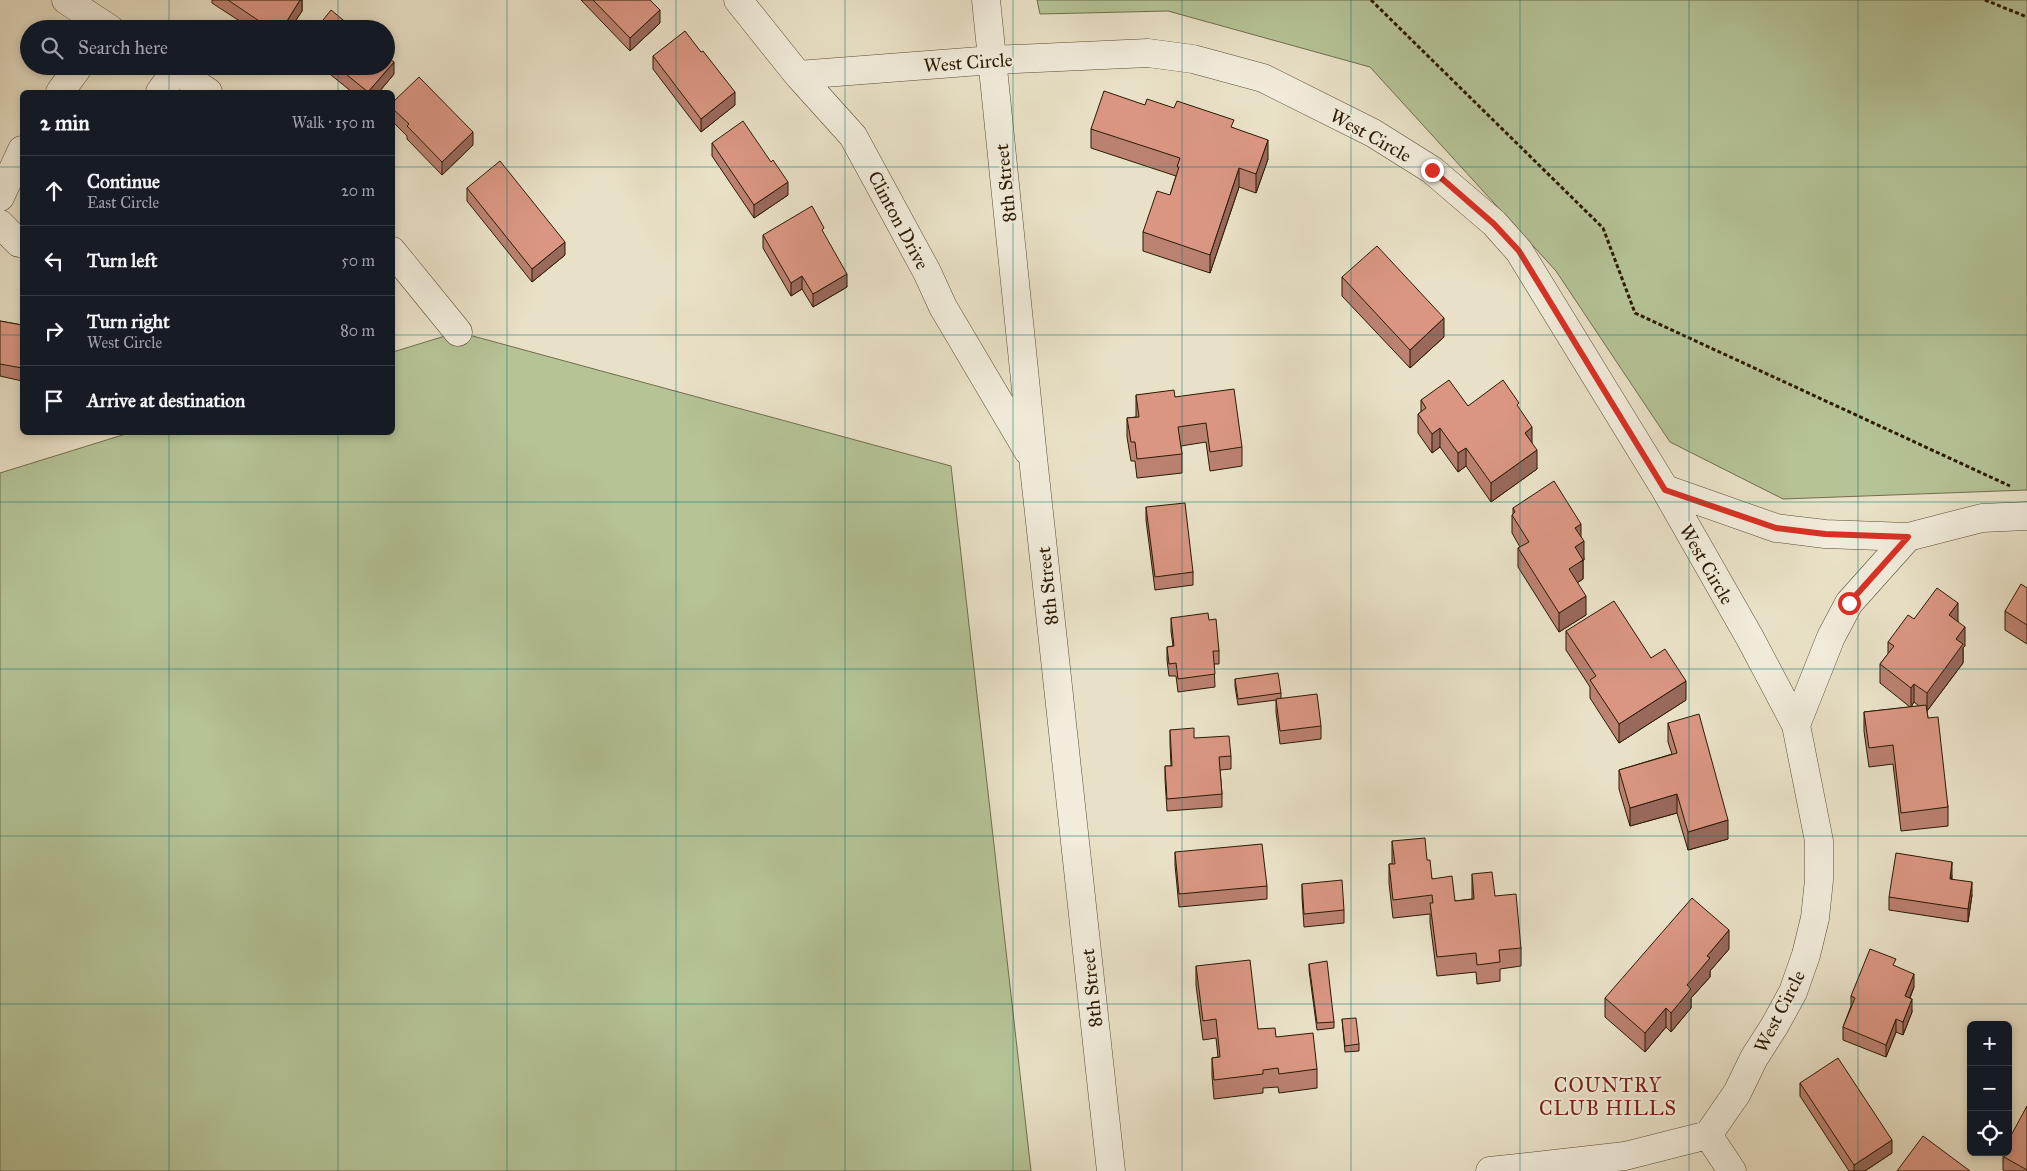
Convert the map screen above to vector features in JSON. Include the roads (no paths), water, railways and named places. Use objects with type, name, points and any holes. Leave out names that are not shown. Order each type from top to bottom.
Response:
[{"type":"street","points":[[66,0],[96,20]]},
{"type":"street","name":"Clinton Drive","points":[[738,0],[798,75],[854,136],[927,272],[943,307],[1033,458]]},
{"type":"street","name":"8th Street","points":[[986,0],[1033,458],[1111,1171]]},
{"type":"street","name":"West Circle","points":[[798,75],[993,60],[1148,53],[1193,59],[1264,78],[1373,133],[1432,170],[1494,224],[1519,251],[1665,490],[1750,638],[1796,725],[1819,841],[1819,880],[1815,918],[1806,955],[1793,992],[1754,1058],[1737,1093],[1708,1135]]},
{"type":"street","points":[[62,90],[73,75]]},
{"type":"street","points":[[161,90],[169,75]]},
{"type":"street","points":[[183,75],[205,90]]},
{"type":"street","points":[[0,197],[20,154]]},
{"type":"street","points":[[0,224],[20,243]]},
{"type":"street","points":[[395,255],[458,332]]},
{"type":"street","points":[[1665,490],[1776,528],[1825,534],[1908,537],[1982,518],[2027,516]]},
{"type":"street","points":[[1796,725],[1831,637],[1849,603],[1908,537]]},
{"type":"street","points":[[1490,1171],[1625,1156],[1708,1135],[1732,1171]]},
{"type":"district","name":"COUNTRY CLUB HILLS","points":[[1608,1096]]}]
